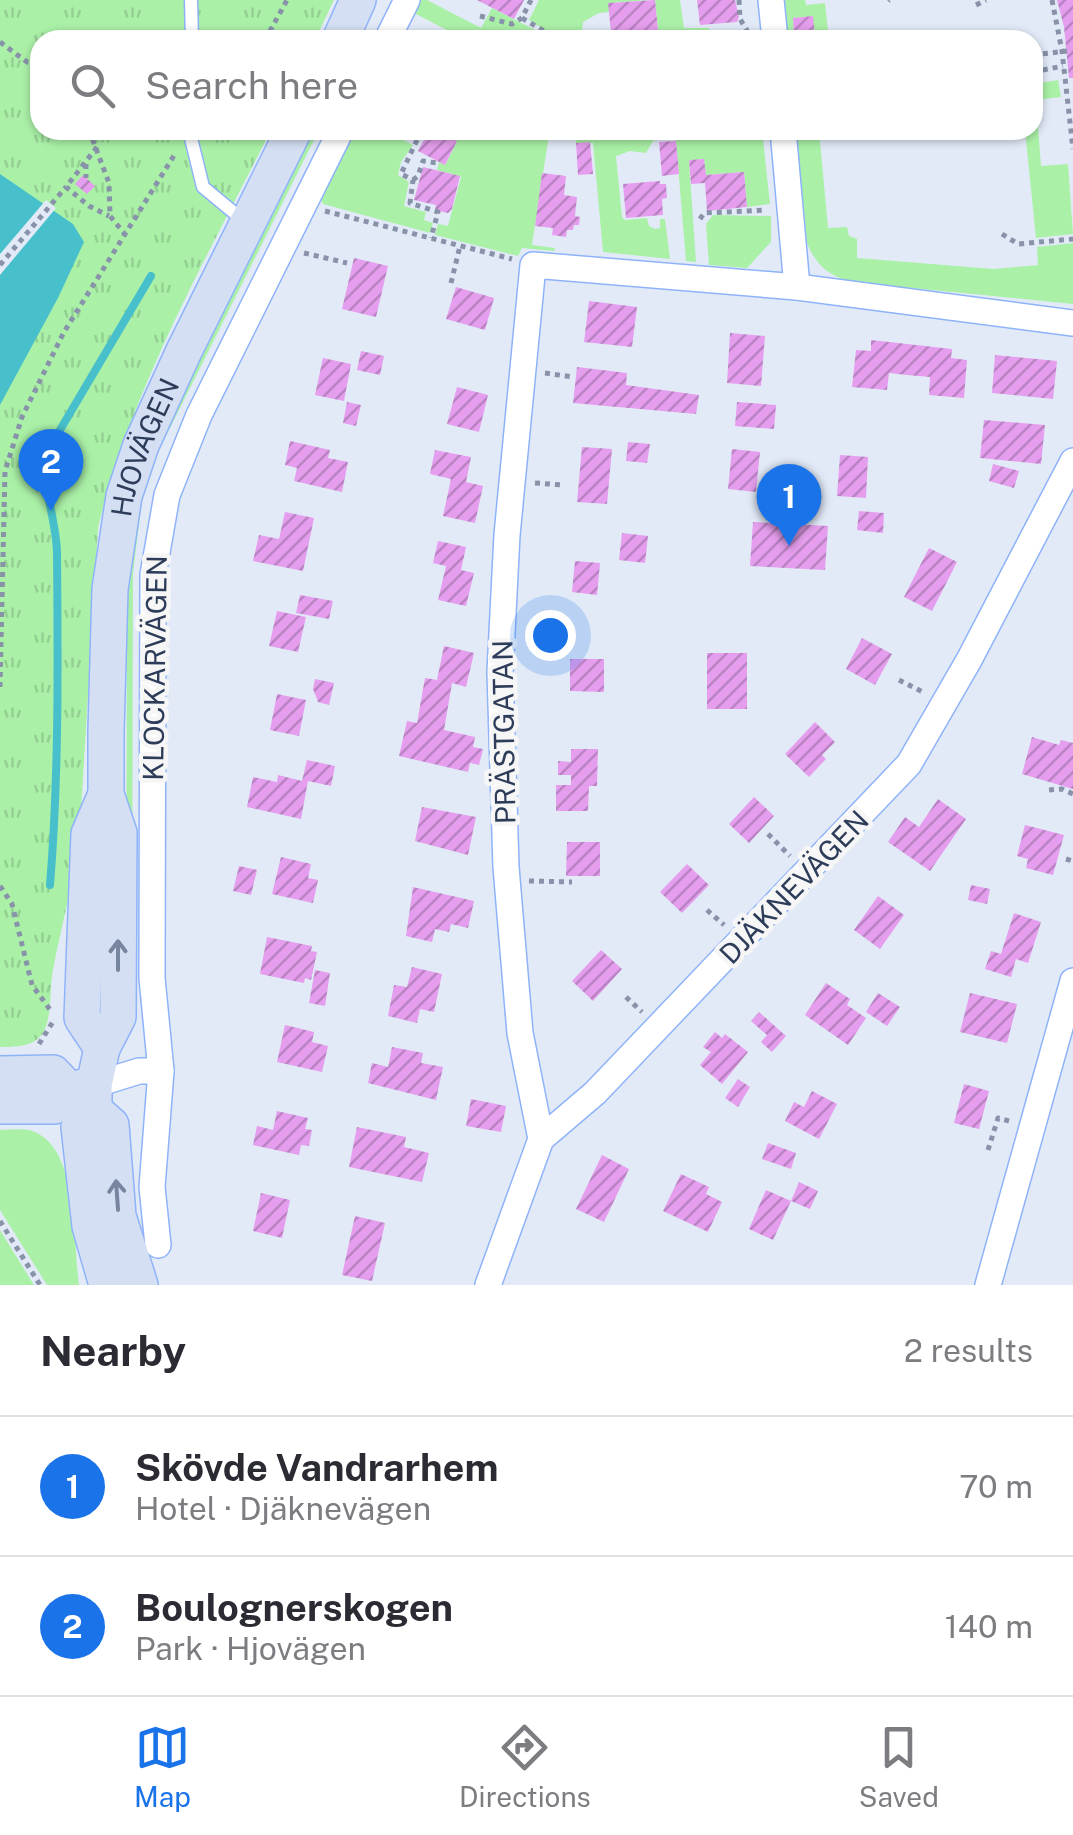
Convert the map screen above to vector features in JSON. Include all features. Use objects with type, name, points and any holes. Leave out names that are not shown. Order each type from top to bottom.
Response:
[{"type":"main road","points":[[344,30],[358,0]]},
{"type":"main road","name":"HJOVÄGEN","points":[[107,1285],[90,1226],[79,1126],[85,1095],[102,1048],[82,1018],[89,834],[106,794],[110,588],[124,496],[141,446],[184,350],[289,140]]},
{"type":"main road","points":[[0,1074],[54,1073],[85,1095],[111,1125],[118,1216],[140,1285]]},
{"type":"main road","points":[[0,1106],[54,1106],[85,1095]]},
{"type":"street","points":[[391,30],[407,0]]},
{"type":"street","points":[[771,0],[774,30]]},
{"type":"street","name":"KLOCKARVÄGEN","points":[[158,1245],[152,1187],[161,1071],[152,978],[153,575],[158,533],[167,495],[199,415],[336,140]]},
{"type":"street","points":[[784,140],[797,287]]},
{"type":"street","points":[[533,265],[797,287],[1073,323]]},
{"type":"street","name":"PRÄSTGATAN","points":[[533,265],[507,534],[500,672],[506,867],[516,997],[541,1139]]},
{"type":"street","name":"DJÄKNEVÄGEN","points":[[488,1285],[541,1139],[595,1093],[910,764],[1073,461]]},
{"type":"street","points":[[988,1285],[1073,981]]},
{"type":"street","points":[[85,1095],[140,1072],[161,1071]]},
{"type":"lane","points":[[191,0],[192,30]]},
{"type":"lane","points":[[191,140],[202,187],[247,224]]},
{"type":"path","points":[[270,30],[286,0]]},
{"type":"path","points":[[480,16],[512,24],[522,18],[531,0]]},
{"type":"path","points":[[738,0],[740,20],[746,30]]},
{"type":"path","points":[[976,5],[986,0]]},
{"type":"path","points":[[1052,0],[1064,51],[1073,149]]},
{"type":"path","points":[[522,18],[542,30]]},
{"type":"path","points":[[0,42],[30,62]]},
{"type":"path","points":[[1043,54],[1064,51]]},
{"type":"path","points":[[1043,70],[1064,66]]},
{"type":"path","points":[[94,140],[109,182],[110,216]]},
{"type":"path","points":[[0,687],[5,471],[22,417],[64,332],[183,140]]},
{"type":"path","points":[[413,180],[401,174],[417,140]]},
{"type":"path","points":[[0,265],[97,147]]},
{"type":"path","points":[[86,161],[86,178]]},
{"type":"path","points":[[431,238],[438,212],[410,203],[413,180],[422,161],[437,163]]},
{"type":"path","points":[[66,186],[89,206],[110,216],[124,233]]},
{"type":"path","points":[[304,205],[533,265]]},
{"type":"path","points":[[700,218],[704,214],[774,210]]},
{"type":"path","points":[[1002,234],[1018,244],[1073,239]]},
{"type":"path","points":[[451,283],[460,246]]},
{"type":"path","points":[[282,248],[348,264]]},
{"type":"path","points":[[536,372],[573,377]]},
{"type":"path","points":[[527,482],[564,485]]},
{"type":"path","points":[[899,680],[930,696]]},
{"type":"path","points":[[1049,790],[1062,789],[1073,794]]},
{"type":"path","points":[[768,834],[795,862]]},
{"type":"path","points":[[521,880],[572,882]]},
{"type":"path","points":[[0,886],[12,904],[32,985],[56,1018],[41,1044],[27,1046]]},
{"type":"path","points":[[708,910],[730,931]]},
{"type":"path","points":[[626,997],[648,1017]]},
{"type":"path","points":[[988,1150],[998,1118],[1017,1124]]},
{"type":"path","points":[[0,1221],[40,1285]]},
{"type":"green space","points":[[0,0],[334,0],[320,30],[30,30],[30,140],[266,140],[173,324],[130,424],[113,476],[98,528],[79,845],[53,970],[48,1018],[43,1033],[35,1041],[0,1047]]},
{"type":"green space","points":[[418,0],[427,0],[481,28],[492,8],[535,30],[447,30],[412,12]]},
{"type":"green space","points":[[539,0],[651,0],[609,3],[609,12],[583,22],[582,30],[544,30],[529,20]]},
{"type":"green space","points":[[655,0],[680,0],[684,28],[709,30],[658,30]]},
{"type":"green space","points":[[785,0],[805,0],[806,5],[825,3],[828,30],[814,30],[812,16],[793,18],[794,30],[787,30]]},
{"type":"green space","points":[[1058,80],[1061,97],[1043,99],[1043,82]]},
{"type":"green space","points":[[307,140],[314,140],[158,452],[142,500],[133,573],[132,1004],[126,1005],[127,594],[132,528],[154,449]]},
{"type":"green space","points":[[348,140],[404,140],[413,145],[401,162],[398,175],[409,182],[404,206],[426,212],[424,220],[433,223],[430,233],[323,204],[320,196]]},
{"type":"green space","points":[[454,140],[548,140],[532,245],[555,248],[554,251],[522,248],[518,256],[435,235],[438,224],[448,226],[461,177],[437,170],[439,162],[445,165],[457,142]]},
{"type":"green space","points":[[575,140],[657,140],[646,153],[630,151],[616,156],[622,217],[647,218],[649,226],[655,229],[660,228],[660,219],[665,219],[670,259],[603,252],[593,143]]},
{"type":"green space","points":[[676,140],[763,140],[770,204],[747,207],[744,172],[706,175],[704,159],[689,161],[696,262],[686,261]]},
{"type":"green space","points":[[797,140],[820,140],[828,228],[847,227],[849,236],[857,239],[857,258],[994,269],[1038,265],[1037,247],[1073,243],[1073,304],[851,282],[830,273],[807,243]]},
{"type":"green space","points":[[1026,140],[1039,140],[1041,166],[1068,164],[1073,234],[1036,238]]},
{"type":"green space","points":[[713,215],[771,216],[771,242],[747,268],[709,265],[706,224]]},
{"type":"green space","points":[[0,1130],[32,1131],[48,1141],[59,1156],[71,1199],[79,1285],[47,1285],[0,1210]]},
{"type":"green space","points":[[0,1230],[34,1285],[0,1285]]},
{"type":"water","points":[[0,174],[73,224],[84,242],[0,405]]},
{"type":"pier","points":[[46,200],[56,208],[0,275],[0,254]]},
{"type":"building","points":[[477,0],[524,0],[514,19]]},
{"type":"building","points":[[655,0],[658,30],[611,30],[608,3]]},
{"type":"building","points":[[697,0],[735,0],[737,22],[700,25]]},
{"type":"building","points":[[1057,0],[1073,0],[1073,78],[1069,78]]},
{"type":"building","points":[[813,16],[814,30],[794,30],[793,18]]},
{"type":"building","points":[[424,140],[457,141],[445,165],[418,151]]},
{"type":"building","points":[[676,141],[679,174],[662,176],[659,142]]},
{"type":"building","points":[[590,142],[593,174],[578,175],[576,143]]},
{"type":"building","points":[[704,159],[706,175],[744,172],[747,207],[707,211],[705,183],[691,184],[689,160]]},
{"type":"building","points":[[423,167],[460,176],[448,213],[435,210],[436,205],[414,200]]},
{"type":"building","points":[[542,173],[566,176],[564,195],[577,197],[575,216],[580,217],[579,225],[567,230],[566,237],[552,235],[553,228],[535,226]]},
{"type":"building","points":[[83,175],[95,186],[87,194],[75,184]]},
{"type":"building","points":[[623,184],[666,184],[663,215],[626,218]]},
{"type":"building","points":[[354,258],[388,266],[376,317],[342,309]]},
{"type":"building","points":[[456,287],[494,298],[485,330],[446,319]]},
{"type":"building","points":[[589,301],[637,307],[632,347],[584,342]]},
{"type":"building","points":[[730,333],[765,336],[761,386],[727,383]]},
{"type":"building","points":[[871,340],[952,349],[951,358],[967,360],[964,398],[929,395],[930,377],[889,373],[887,390],[852,387],[856,350],[871,351]]},
{"type":"building","points":[[361,351],[384,356],[380,375],[357,370]]},
{"type":"building","points":[[995,355],[1057,361],[1053,399],[992,393]]},
{"type":"building","points":[[323,358],[351,364],[344,401],[315,395]]},
{"type":"building","points":[[577,367],[627,373],[626,385],[699,395],[696,414],[573,403]]},
{"type":"building","points":[[457,387],[488,395],[479,432],[447,424]]},
{"type":"building","points":[[347,402],[361,405],[356,426],[343,423]]},
{"type":"building","points":[[737,402],[776,405],[774,429],[735,426]]},
{"type":"building","points":[[984,420],[1045,425],[1041,464],[980,458]]},
{"type":"building","points":[[290,441],[330,450],[328,458],[348,462],[342,492],[294,481],[297,468],[285,465]]},
{"type":"building","points":[[628,442],[650,444],[647,463],[626,461]]},
{"type":"building","points":[[582,447],[612,449],[607,504],[577,502]]},
{"type":"building","points":[[732,449],[760,452],[756,492],[728,489]]},
{"type":"building","points":[[435,450],[471,457],[466,482],[483,486],[475,523],[443,516],[451,479],[430,474]]},
{"type":"building","points":[[840,455],[868,457],[866,498],[837,496]]},
{"type":"building","points":[[993,464],[1019,471],[1014,488],[989,481]]},
{"type":"building","points":[[859,511],[884,513],[883,533],[857,530]]},
{"type":"building","points":[[285,512],[314,518],[303,571],[253,561],[259,535],[279,539]]},
{"type":"building","points":[[753,522],[828,526],[825,570],[750,566]]},
{"type":"building","points":[[622,533],[648,536],[645,563],[619,560]]},
{"type":"building","points":[[438,541],[466,547],[461,570],[474,573],[466,606],[438,600],[446,566],[433,563]]},
{"type":"building","points":[[929,548],[957,562],[932,611],[904,597]]},
{"type":"building","points":[[575,561],[600,563],[597,595],[572,592]]},
{"type":"building","points":[[300,595],[333,601],[329,619],[296,613]]},
{"type":"building","points":[[277,611],[306,617],[298,652],[269,646]]},
{"type":"building","points":[[862,638],[892,654],[875,685],[846,669]]},
{"type":"building","points":[[444,646],[474,653],[466,687],[452,683],[444,730],[475,737],[473,747],[483,749],[479,765],[470,763],[468,772],[399,756],[407,721],[417,723],[425,678],[437,680]]},
{"type":"building","points":[[707,653],[747,653],[747,709],[707,709]]},
{"type":"building","points":[[570,659],[604,659],[604,692],[570,691]]},
{"type":"building","points":[[315,679],[334,683],[329,705],[318,702],[313,689]]},
{"type":"building","points":[[277,694],[306,700],[299,736],[270,730]]},
{"type":"building","points":[[815,722],[835,742],[809,777],[785,754]]},
{"type":"building","points":[[1032,737],[1059,745],[1061,740],[1073,743],[1073,789],[1022,774]]},
{"type":"building","points":[[571,749],[598,749],[597,786],[589,786],[588,811],[556,811],[556,785],[571,785],[571,775],[558,775],[558,761],[571,762]]},
{"type":"building","points":[[307,760],[335,766],[331,786],[308,781],[301,819],[247,807],[253,777],[277,782],[278,775],[302,781]]},
{"type":"building","points":[[754,797],[774,816],[749,843],[729,824]]},
{"type":"building","points":[[938,799],[966,819],[930,871],[888,842],[905,817],[919,827]]},
{"type":"building","points":[[422,807],[476,817],[468,855],[415,841]]},
{"type":"building","points":[[1025,825],[1064,835],[1053,875],[1026,868],[1028,859],[1017,856]]},
{"type":"building","points":[[567,842],[600,842],[600,876],[566,876]]},
{"type":"building","points":[[281,857],[311,864],[308,878],[318,880],[313,903],[272,894]]},
{"type":"building","points":[[687,864],[709,885],[682,913],[660,892]]},
{"type":"building","points":[[239,866],[257,870],[251,895],[233,891]]},
{"type":"building","points":[[971,885],[990,889],[987,904],[968,900]]},
{"type":"building","points":[[413,887],[474,901],[468,928],[451,924],[449,932],[435,929],[432,942],[406,936]]},
{"type":"building","points":[[878,896],[904,915],[880,949],[854,930]]},
{"type":"building","points":[[1014,913],[1041,922],[1028,963],[1016,959],[1011,977],[985,969],[991,951],[1001,954]]},
{"type":"building","points":[[267,937],[312,946],[311,951],[317,952],[311,980],[305,978],[304,983],[260,974]]},
{"type":"building","points":[[601,950],[622,969],[593,1001],[572,981]]},
{"type":"building","points":[[412,967],[442,974],[434,1012],[420,1009],[417,1023],[388,1016],[394,985],[407,987]]},
{"type":"building","points":[[315,970],[330,973],[325,1006],[309,1003]]},
{"type":"building","points":[[826,983],[850,999],[847,1005],[866,1018],[848,1045],[805,1015]]},
{"type":"building","points":[[878,993],[900,1007],[887,1026],[866,1012]]},
{"type":"building","points":[[970,993],[1017,1004],[1007,1043],[960,1032]]},
{"type":"building","points":[[759,1012],[786,1036],[772,1052],[761,1042],[767,1035],[751,1021]]},
{"type":"building","points":[[285,1025],[314,1032],[312,1042],[328,1046],[322,1072],[277,1062]]},
{"type":"building","points":[[715,1032],[722,1038],[725,1034],[748,1052],[722,1084],[700,1065],[711,1052],[703,1047]]},
{"type":"building","points":[[392,1047],[423,1053],[421,1063],[443,1067],[436,1100],[368,1083],[372,1063],[388,1067]]},
{"type":"building","points":[[738,1079],[750,1087],[738,1107],[725,1098]]},
{"type":"building","points":[[964,1084],[989,1091],[979,1129],[954,1123]]},
{"type":"building","points":[[812,1091],[837,1104],[819,1139],[785,1121],[794,1102],[804,1107]]},
{"type":"building","points":[[471,1099],[506,1106],[501,1132],[466,1126]]},
{"type":"building","points":[[277,1111],[308,1118],[305,1129],[312,1130],[309,1146],[301,1145],[299,1155],[253,1145],[257,1126],[273,1130]]},
{"type":"building","points":[[357,1127],[406,1137],[404,1147],[429,1153],[422,1182],[349,1167]]},
{"type":"building","points":[[768,1143],[796,1153],[791,1169],[762,1159]]},
{"type":"building","points":[[602,1155],[629,1169],[604,1222],[576,1209]]},
{"type":"building","points":[[681,1174],[709,1187],[706,1194],[722,1202],[708,1232],[663,1211]]},
{"type":"building","points":[[799,1182],[818,1191],[810,1209],[791,1201]]},
{"type":"building","points":[[766,1190],[791,1201],[773,1240],[749,1229]]},
{"type":"building","points":[[261,1193],[290,1200],[282,1238],[253,1231]]},
{"type":"building","points":[[355,1216],[385,1223],[372,1281],[342,1275]]},
{"type":"waterway","points":[[50,885],[56,760],[57,593],[47,452],[151,276]]},
{"type":"place","name":"Boulognerskogen","points":[[51,511]]},
{"type":"place","name":"Skövde Vandrarhem","points":[[789,546]]}]
